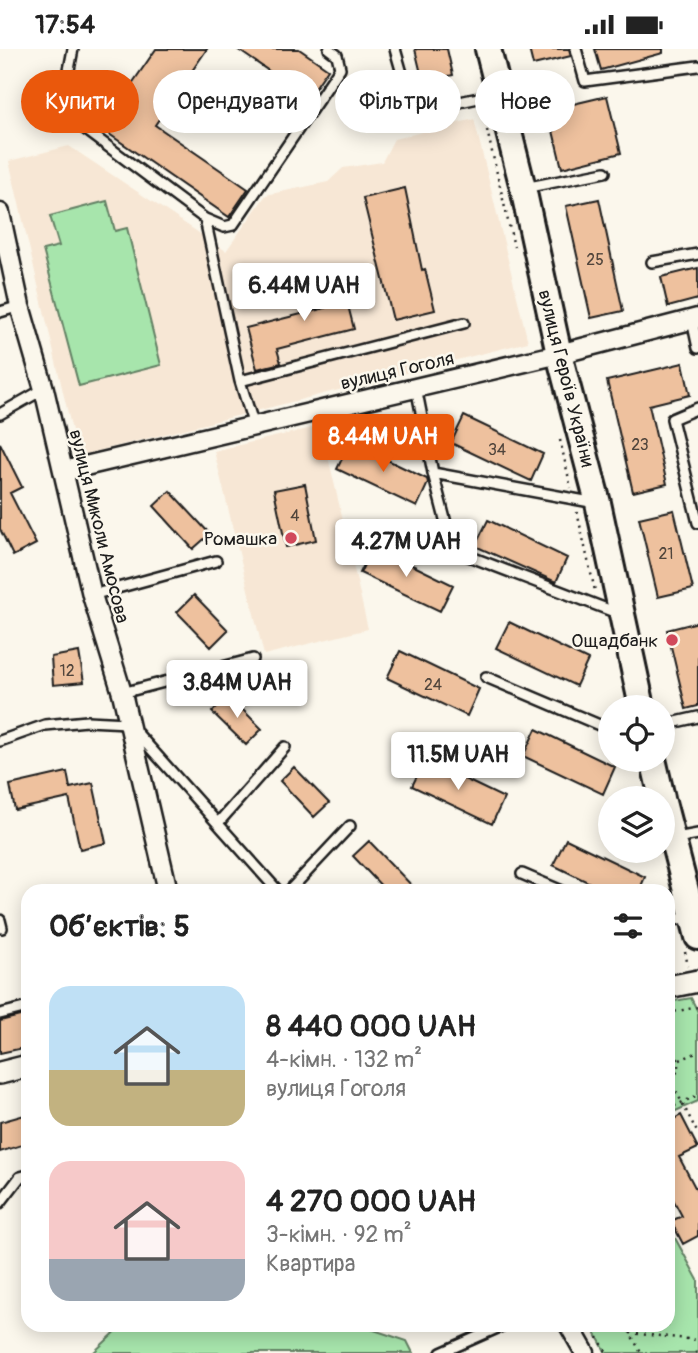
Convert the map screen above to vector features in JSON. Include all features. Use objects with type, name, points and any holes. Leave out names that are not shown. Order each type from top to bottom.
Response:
[{"type":"main road","name":"вулиця Героїв України","points":[[488,49],[493,70]]},
{"type":"main road","name":"вулиця Героїв України","points":[[509,133],[559,354],[598,503],[639,695]]},
{"type":"main road","points":[[675,857],[686,925]]},
{"type":"street","name":"вулиця Миколи Амосова","points":[[0,213],[20,306],[44,389],[92,595],[122,693],[166,884]]},
{"type":"street","name":"вулиця Гоголя","points":[[64,471],[559,354],[695,319]]},
{"type":"street","points":[[675,986],[698,981]]},
{"type":"street","points":[[0,1073],[21,1068]]},
{"type":"street","points":[[573,1332],[585,1353]]},
{"type":"lane","points":[[73,49],[64,96],[74,121],[205,219],[224,227],[233,225],[340,68],[337,55],[329,49]]},
{"type":"lane","points":[[395,49],[413,112],[475,99]]},
{"type":"lane","points":[[576,49],[585,81],[698,66]]},
{"type":"lane","points":[[523,188],[605,172]]},
{"type":"lane","points":[[205,219],[240,381],[254,426]]},
{"type":"lane","points":[[652,262],[698,254]]},
{"type":"lane","points":[[0,313],[20,306]]},
{"type":"lane","points":[[695,319],[698,348]]},
{"type":"lane","points":[[240,381],[464,323]]},
{"type":"lane","points":[[416,387],[433,473],[453,550],[622,615]]},
{"type":"lane","points":[[0,414],[44,389]]},
{"type":"lane","points":[[698,408],[672,419],[698,523]]},
{"type":"lane","points":[[433,473],[598,503]]},
{"type":"lane","points":[[92,595],[216,562]]},
{"type":"lane","points":[[122,693],[253,659]]},
{"type":"lane","points":[[486,677],[598,724]]},
{"type":"lane","points":[[675,722],[698,717]]},
{"type":"lane","points":[[0,741],[45,725],[87,721],[128,723],[272,884]]},
{"type":"lane","points":[[218,823],[285,747]]},
{"type":"lane","points":[[296,884],[350,826]]},
{"type":"lane","points":[[675,838],[698,834]]},
{"type":"lane","points":[[522,874],[546,884]]},
{"type":"lane","points":[[0,1014],[21,1009]]},
{"type":"lane","points":[[0,1203],[21,1177]]},
{"type":"lane","points":[[441,1353],[488,1332]]},
{"type":"path","points":[[675,1012],[698,1007]]},
{"type":"path","points":[[675,1052],[680,1060],[675,1076]]},
{"type":"path","points":[[680,1060],[698,1052]]},
{"type":"path","points":[[675,1090],[698,1134]]},
{"type":"path","points":[[675,1106],[698,1095]]},
{"type":"path","points":[[595,1332],[607,1353]]},
{"type":"path","points":[[630,1333],[698,1340]]},
{"type":"path","points":[[630,1333],[641,1353]]},
{"type":"shaded area","points":[[474,119],[475,133],[477,133],[528,342],[78,456],[9,161],[69,146],[226,251],[266,195],[328,182],[343,168],[382,162],[394,139],[418,133],[461,133],[461,122]]},
{"type":"shaded area","name":"Ромашка","points":[[321,426],[368,629],[264,655],[214,451]]},
{"type":"green space","points":[[107,201],[115,231],[127,228],[161,365],[79,386],[43,250],[59,246],[50,216]]},
{"type":"green space","points":[[691,998],[698,1012],[698,1101],[675,1111],[675,1001]]},
{"type":"green space","points":[[675,1238],[698,1280],[698,1353],[606,1353],[595,1332],[675,1332]]},
{"type":"green space","points":[[116,1332],[380,1332],[407,1341],[413,1353],[93,1353]]},
{"type":"building","points":[[156,49],[207,49],[193,70],[153,70],[153,133],[167,133],[248,189],[229,217],[108,133],[139,133],[139,74]]},
{"type":"building","points":[[237,49],[299,49],[328,69],[321,79],[321,70],[267,70]]},
{"type":"building","points":[[415,49],[447,49],[452,70],[420,70]]},
{"type":"building","points":[[529,49],[569,49],[571,56],[533,65]]},
{"type":"building","points":[[595,49],[663,49],[663,53],[601,70]]},
{"type":"building","points":[[607,96],[621,153],[562,168],[554,133],[575,133],[575,104]]},
{"type":"building","points":[[405,188],[422,270],[425,269],[435,310],[393,320],[363,198]]},
{"type":"building","points":[[599,199],[623,311],[591,318],[566,206]]},
{"type":"building","points":[[338,266],[354,329],[277,349],[281,363],[257,369],[246,328],[325,308],[316,271]]},
{"type":"building","points":[[698,268],[698,299],[668,307],[661,277]]},
{"type":"building","points":[[683,363],[690,395],[649,405],[667,484],[633,492],[607,381]]},
{"type":"building","points":[[464,416],[543,454],[531,481],[451,443]]},
{"type":"building","points":[[350,442],[427,479],[428,483],[417,507],[337,469]]},
{"type":"building","points":[[0,443],[22,487],[10,493],[36,544],[13,556],[0,529]]},
{"type":"building","points":[[305,484],[316,540],[286,547],[274,490]]},
{"type":"building","points":[[170,491],[210,534],[193,549],[154,506]]},
{"type":"building","points":[[674,510],[693,589],[658,597],[639,518]]},
{"type":"building","points":[[488,520],[567,558],[556,582],[475,546]]},
{"type":"building","points":[[373,546],[453,585],[440,611],[360,573]]},
{"type":"building","points":[[194,595],[228,630],[211,647],[177,612]]},
{"type":"building","points":[[509,622],[588,660],[576,686],[496,648]]},
{"type":"building","points":[[698,622],[698,706],[686,709],[667,630]]},
{"type":"building","points":[[400,651],[479,689],[467,716],[387,678]]},
{"type":"building","points":[[79,652],[84,682],[53,685],[51,657]]},
{"type":"building","points":[[228,695],[262,729],[246,745],[212,712]]},
{"type":"building","points":[[536,729],[598,759],[598,772],[613,772],[607,786],[598,786],[598,792],[523,756]]},
{"type":"building","points":[[425,760],[504,798],[492,824],[412,786]]},
{"type":"building","points":[[294,767],[329,803],[314,817],[280,781]]},
{"type":"building","points":[[67,772],[70,788],[93,783],[106,843],[80,849],[69,798],[15,810],[10,785]]},
{"type":"building","points":[[566,839],[598,854],[598,863],[616,863],[645,877],[642,884],[592,884],[553,865]]},
{"type":"building","points":[[369,841],[410,884],[379,884],[353,856]]},
{"type":"building","points":[[21,1016],[21,1048],[0,1053],[0,1021]]},
{"type":"building","points":[[681,1115],[698,1148],[679,1157],[698,1193],[698,1236],[683,1244],[675,1229],[675,1219],[682,1216],[675,1203],[675,1118]]},
{"type":"building","points":[[21,1116],[21,1145],[0,1152],[0,1122]]},
{"type":"place","name":"Ромашка","points":[[291,538]]},
{"type":"place","name":"Ощадбанк","points":[[672,640]]}]
